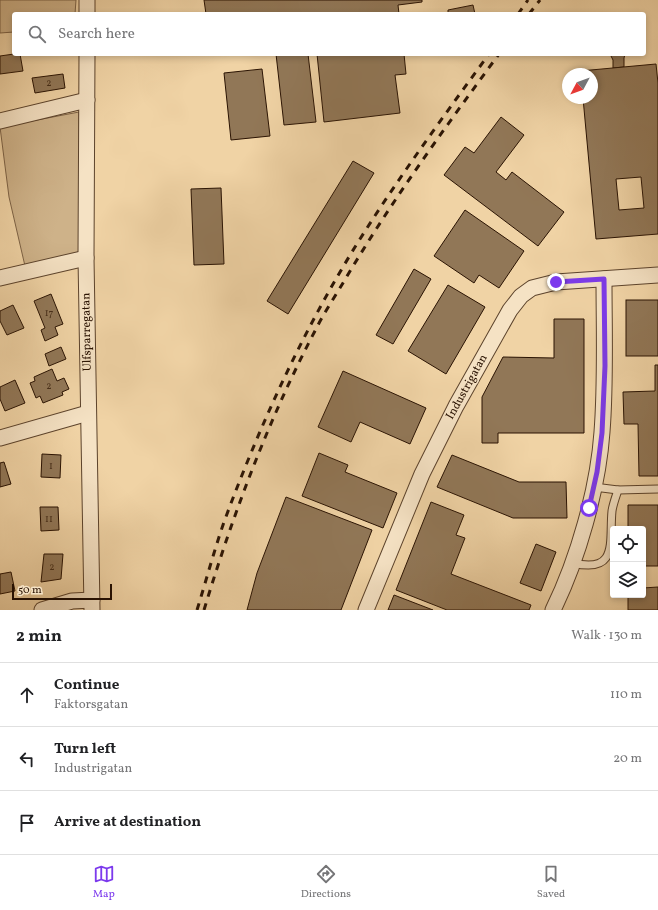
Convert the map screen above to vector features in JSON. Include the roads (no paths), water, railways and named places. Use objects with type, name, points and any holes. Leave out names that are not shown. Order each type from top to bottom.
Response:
[{"type":"street","points":[[87,0],[87,12]]},
{"type":"street","name":"Ulfsparregatan","points":[[87,56],[86,258],[92,605]]},
{"type":"street","points":[[0,121],[87,100]]},
{"type":"street","points":[[0,278],[86,258]]},
{"type":"street","name":"Industrigatan","points":[[366,610],[422,474],[456,406],[510,310],[521,296],[532,288],[556,282],[658,275]]},
{"type":"street","points":[[553,610],[573,563],[597,472],[602,433],[605,366],[604,279]]},
{"type":"street","points":[[0,438],[88,413]]},
{"type":"street","points":[[42,610],[72,601],[92,605]]},
{"type":"lane","points":[[594,487],[618,490],[658,489]]},
{"type":"lane","points":[[573,563],[587,566],[596,565],[605,560],[611,549],[612,509],[618,490]]},
{"type":"railway","points":[[519,12],[528,0]]},
{"type":"railway","points":[[531,12],[540,0]]},
{"type":"railway","points":[[197,610],[224,522],[252,451],[299,347],[355,247],[437,125],[488,56]]},
{"type":"railway","points":[[204,610],[227,538],[253,467],[283,397],[319,323],[379,224],[438,138],[498,56]]}]
